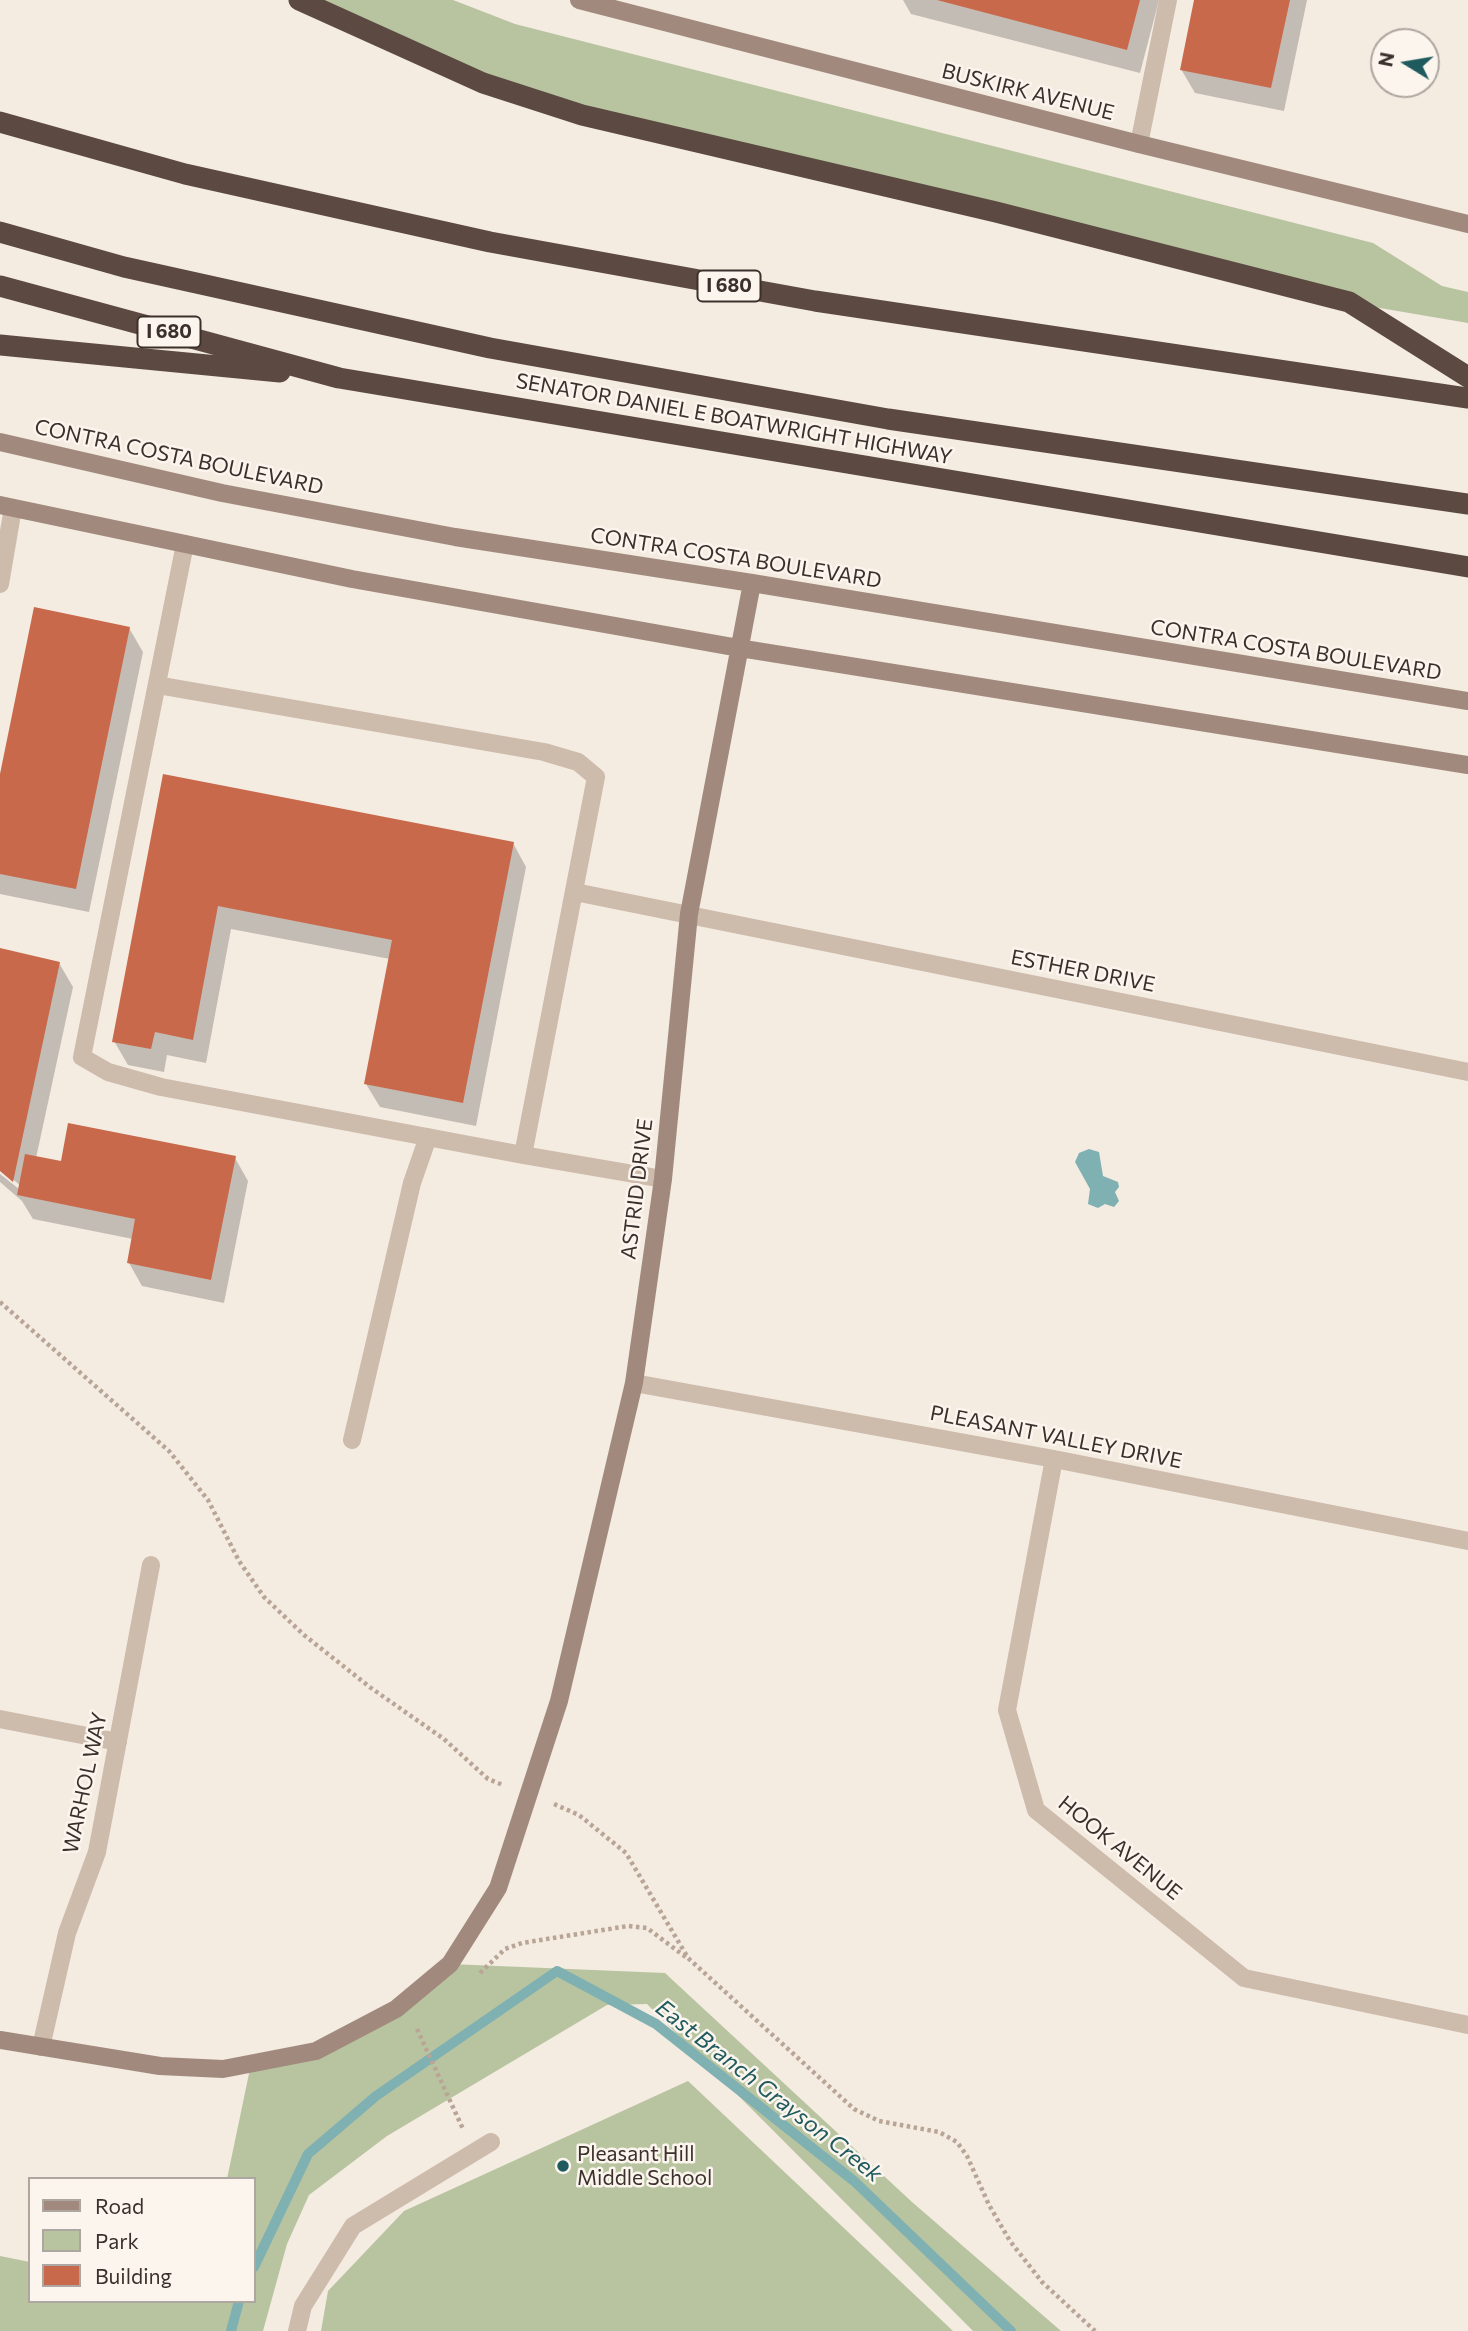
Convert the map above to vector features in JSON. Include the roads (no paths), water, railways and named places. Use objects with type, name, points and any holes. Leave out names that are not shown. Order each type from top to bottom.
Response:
[{"type":"highway","points":[[299,0],[483,83],[582,116],[996,212],[1349,302],[1468,377]]},
{"type":"highway","name":"I 680","points":[[0,122],[185,174],[517,247],[815,301],[1468,398]]},
{"type":"highway","points":[[0,232],[124,267],[490,348],[888,419],[1468,504]]},
{"type":"highway","name":"SENATOR DANIEL E BOATWRIGHT HIGHWAY","points":[[0,286],[339,378],[1468,567]]},
{"type":"highway","points":[[0,345],[339,378]]},
{"type":"main road","name":"BUSKIRK AVENUE","points":[[579,0],[1139,144],[1468,224]]},
{"type":"main road","name":"CONTRA COSTA BOULEVARD","points":[[0,442],[222,493],[455,537],[1468,701]]},
{"type":"main road","points":[[6,507],[352,579],[739,648],[1468,765]]},
{"type":"main road","name":"ASTRID DRIVE","points":[[0,2040],[160,2066],[223,2069],[316,2051],[396,2009],[450,1964],[498,1888],[559,1701],[634,1383],[663,1179],[689,914],[752,583]]},
{"type":"street","points":[[1139,144],[1168,0]]},
{"type":"street","points":[[0,584],[6,507]]},
{"type":"street","points":[[185,544],[82,1057],[108,1072],[161,1087],[663,1179]]},
{"type":"street","points":[[157,685],[531,749],[578,762],[596,777],[523,1155]]},
{"type":"street","name":"ESTHER DRIVE","points":[[575,892],[1468,1072]]},
{"type":"street","points":[[352,1440],[412,1183],[428,1137]]},
{"type":"street","name":"PLEASANT VALLEY DRIVE","points":[[634,1383],[1054,1459],[1468,1541]]},
{"type":"street","name":"HOOK AVENUE","points":[[1054,1459],[1007,1710],[1036,1810],[1244,1978],[1468,2025]]},
{"type":"street","name":"WARHOL WAY","points":[[41,2047],[67,1933],[97,1852],[151,1565]]},
{"type":"street","points":[[0,1719],[118,1742]]},
{"type":"street","points":[[297,2331],[303,2306],[353,2226],[491,2142]]},
{"type":"water","points":[[1089,1149],[1099,1152],[1103,1176],[1118,1182],[1119,1187],[1115,1192],[1119,1201],[1114,1207],[1105,1204],[1098,1208],[1088,1204],[1090,1189],[1075,1162],[1079,1153]]},
{"type":"waterway","name":"East Branch Grayson Creek","points":[[256,2263],[308,2154],[376,2096],[557,1971],[656,2024],[854,2181],[1011,2331]]},
{"type":"waterway","name":"East Branch Grayson Creek","points":[[231,2331],[238,2303]]},
{"type":"place","name":"Pleasant Hill Middle School","points":[[563,2166]]}]
